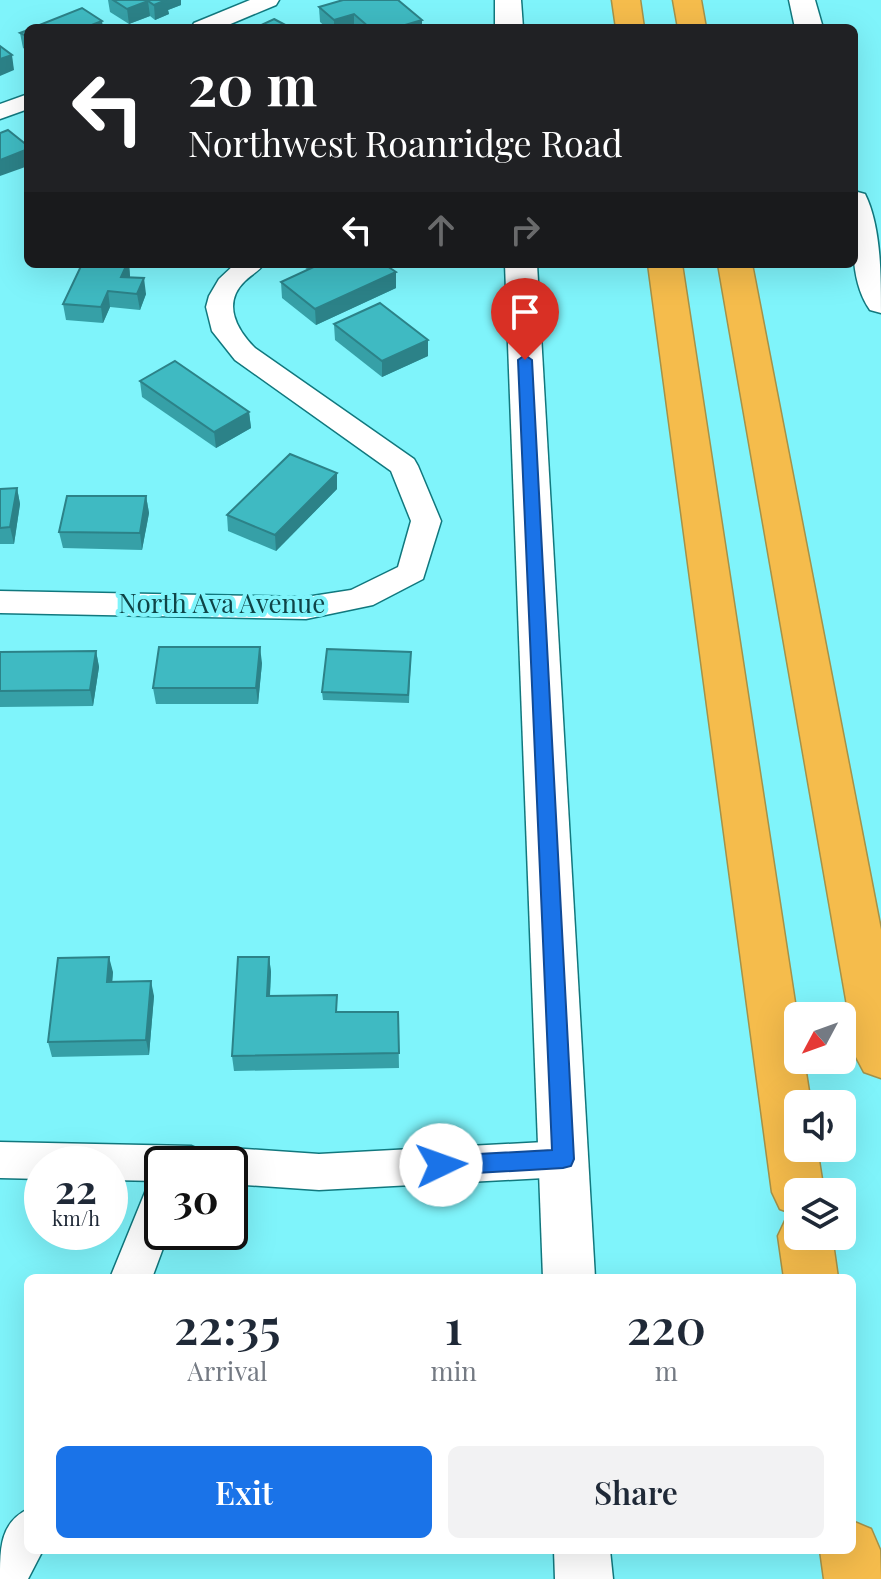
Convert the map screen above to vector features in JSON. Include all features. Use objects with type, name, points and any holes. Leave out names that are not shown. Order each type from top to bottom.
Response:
[{"type":"highway","points":[[626,0],[629,24]]},
{"type":"highway","points":[[687,0],[691,24]]},
{"type":"highway","points":[[666,268],[796,1178]]},
{"type":"highway","points":[[736,268],[881,1057]]},
{"type":"highway","points":[[807,1250],[810,1274]]},
{"type":"highway","points":[[851,1554],[854,1579]]},
{"type":"street","points":[[211,24],[268,0]]},
{"type":"street","points":[[508,0],[509,24]]},
{"type":"street","points":[[802,0],[808,24]]},
{"type":"street","points":[[0,112],[24,103]]},
{"type":"street","points":[[858,215],[881,303]]},
{"type":"street","name":"North Ava Avenue","points":[[0,602],[306,608],[330,606],[375,593],[412,572],[426,521],[404,466],[245,354],[224,331],[219,318],[222,296],[231,280],[246,268]]},
{"type":"street","points":[[521,268],[569,1274]]},
{"type":"street","points":[[248,1167],[319,1172],[563,1159]]},
{"type":"street","points":[[0,1160],[144,1163]]},
{"type":"street","points":[[133,1274],[144,1244]]},
{"type":"street","points":[[3,1579],[24,1540]]},
{"type":"street","points":[[582,1554],[584,1579]]},
{"type":"building","points":[[113,0],[166,0],[154,5],[148,1],[127,9]]},
{"type":"building","points":[[343,0],[398,0],[422,20],[408,24],[365,24],[354,14],[334,20],[319,7]]},
{"type":"building","points":[[82,8],[102,21],[94,24],[42,24]]},
{"type":"building","points":[[274,19],[283,24],[263,24]]},
{"type":"building","points":[[0,46],[12,55],[0,59]]},
{"type":"building","points":[[8,130],[24,143],[24,151],[0,160],[0,133]]},
{"type":"building","points":[[80,268],[125,268],[121,277],[144,278],[137,294],[108,291],[101,307],[63,304]]},
{"type":"building","points":[[311,268],[390,268],[396,272],[315,309],[281,282]]},
{"type":"building","points":[[380,303],[428,340],[382,361],[334,324]]},
{"type":"building","points":[[175,361],[249,412],[214,432],[140,381]]},
{"type":"building","points":[[290,454],[337,473],[275,535],[227,515]]},
{"type":"building","points":[[17,488],[10,527],[0,528],[0,489]]},
{"type":"building","points":[[67,496],[146,496],[140,533],[59,532]]},
{"type":"building","points":[[159,647],[260,647],[256,688],[153,688]]},
{"type":"building","points":[[327,649],[411,652],[408,695],[322,692]]},
{"type":"building","points":[[96,651],[90,690],[0,691],[0,652]]},
{"type":"building","points":[[109,957],[107,982],[151,981],[146,1040],[48,1042],[58,958]]},
{"type":"building","points":[[238,957],[269,957],[267,996],[337,995],[336,1012],[398,1012],[399,1053],[232,1056]]},
{"type":"route","points":[[441,1165],[563,1159],[525,360]]}]
